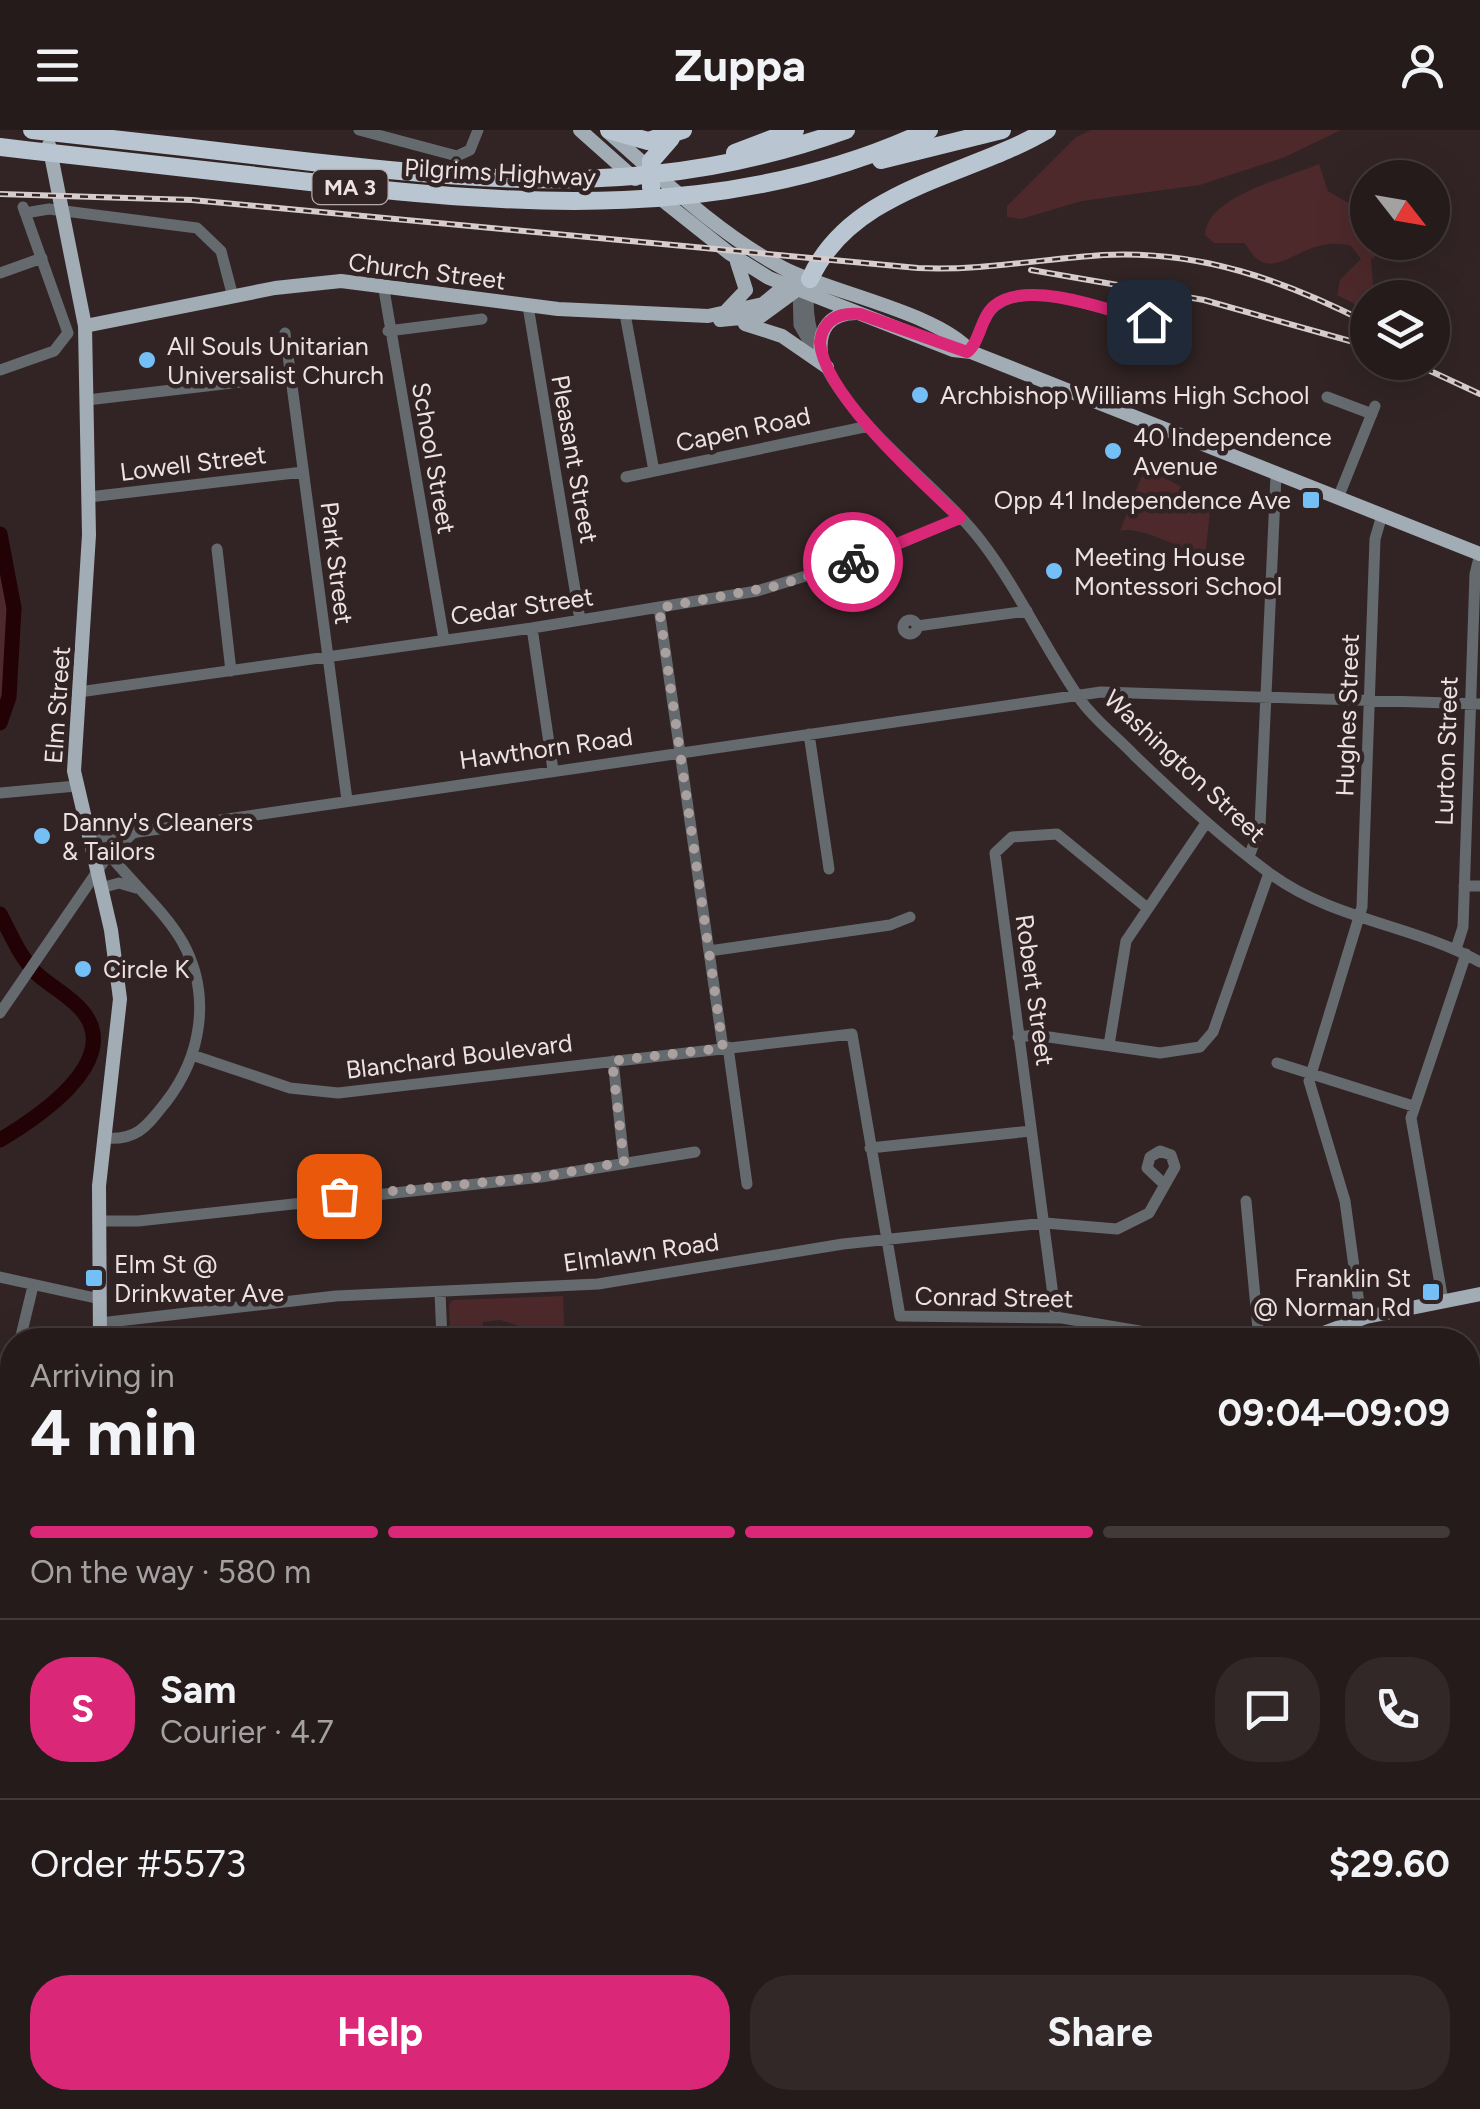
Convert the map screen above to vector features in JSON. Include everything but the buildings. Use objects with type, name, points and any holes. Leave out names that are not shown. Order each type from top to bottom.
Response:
[{"type":"highway","name":"Pilgrims Highway","points":[[32,130],[452,177],[546,182],[646,168],[732,164],[846,130]]},
{"type":"highway","points":[[607,130],[643,141],[681,131]]},
{"type":"highway","points":[[646,168],[728,155],[795,130]]},
{"type":"highway","name":"Pilgrims Highway","points":[[0,147],[501,202],[625,201],[749,187],[834,166],[929,130]]},
{"type":"highway","points":[[749,187],[823,176],[1002,130]]},
{"type":"highway","points":[[802,282],[855,221],[896,197],[1021,145],[1046,130]]},
{"type":"highway","points":[[646,168],[659,148],[681,131]]},
{"type":"highway","points":[[646,168],[654,194]]},
{"type":"main road","name":"Elm Street","points":[[45,130],[85,326],[89,497],[76,786],[101,888],[120,999],[98,1221],[100,1328]]},
{"type":"main road","points":[[580,130],[734,257],[931,326],[971,352],[1480,554]]},
{"type":"main road","points":[[607,130],[646,168],[802,282],[860,314],[953,350],[971,352]]},
{"type":"main road","points":[[708,316],[735,305],[744,294],[746,279],[734,257]]},
{"type":"main road","name":"Church Street","points":[[85,326],[317,282],[384,284],[528,306],[708,316],[758,306],[802,282]]},
{"type":"main road","points":[[730,322],[767,314],[802,282]]},
{"type":"main road","points":[[824,360],[820,338],[830,320],[842,314],[860,314]]},
{"type":"main road","name":"Church Street","points":[[708,316],[776,333],[824,360]]},
{"type":"main road","points":[[1335,1328],[1355,1320],[1480,1294]]},
{"type":"street","points":[[359,130],[457,156],[472,147],[478,130]]},
{"type":"street","points":[[0,370],[54,351],[64,342],[67,324],[24,210],[49,209],[196,228],[221,251],[233,297]]},
{"type":"street","points":[[0,273],[42,258]]},
{"type":"street","name":"Washington Street","points":[[802,282],[801,332],[869,426],[982,541],[1078,695],[1206,823],[1269,873],[1310,898],[1480,962]]},
{"type":"street","name":"School Street","points":[[384,284],[388,331],[444,640]]},
{"type":"street","points":[[971,352],[992,309],[1018,296],[1082,302],[1176,328]]},
{"type":"street","name":"Pleasant Street","points":[[528,306],[580,620]]},
{"type":"street","points":[[624,314],[654,471]]},
{"type":"street","points":[[388,331],[482,319]]},
{"type":"street","name":"Park Street","points":[[285,332],[347,800]]},
{"type":"street","points":[[87,400],[290,376]]},
{"type":"street","points":[[1328,396],[1374,410],[1338,498]]},
{"type":"street","name":"Capen Road","points":[[626,477],[869,426]]},
{"type":"street","name":"Lowell Street","points":[[89,497],[303,472]]},
{"type":"street","points":[[1250,858],[1260,832],[1276,474]]},
{"type":"street","name":"Hughes Street","points":[[1310,1074],[1360,916],[1375,540],[1382,516]]},
{"type":"street","name":"Cedar Street","points":[[79,692],[659,608],[815,575],[960,518]]},
{"type":"street","points":[[217,549],[231,671]]},
{"type":"street","name":"Lurton Street","points":[[1413,1106],[1461,952],[1474,794],[1475,574],[1480,554]]},
{"type":"street","points":[[659,608],[747,1184]]},
{"type":"street","points":[[918,626],[1027,611]]},
{"type":"street","points":[[532,628],[553,770]]},
{"type":"street","name":"Hawthorn Road","points":[[90,838],[1111,691],[1475,704]]},
{"type":"street","points":[[809,734],[829,869]]},
{"type":"street","points":[[0,793],[76,786]]},
{"type":"street","points":[[1109,1045],[1122,952],[1146,907],[1206,823]]},
{"type":"street","points":[[0,1013],[110,854],[140,830]]},
{"type":"street","name":"Robert Street","points":[[1056,1318],[994,860],[1001,843],[1040,832],[1061,836],[1146,907]]},
{"type":"street","points":[[104,1138],[128,1138],[143,1130],[182,1080],[195,1056],[198,1015],[189,958],[176,933],[110,854]]},
{"type":"street","points":[[1018,1037],[1176,1053],[1193,1051],[1207,1042],[1269,873]]},
{"type":"street","points":[[101,888],[123,883],[136,888]]},
{"type":"street","points":[[1464,886],[1480,886]]},
{"type":"street","points":[[709,951],[890,925],[910,917]]},
{"type":"street","name":"Blanchard Boulevard","points":[[195,1056],[290,1088],[322,1093],[852,1034]]},
{"type":"street","name":"Conrad Street","points":[[852,1034],[896,1309],[903,1318],[1056,1318],[1118,1328]]},
{"type":"street","points":[[612,1061],[624,1162]]},
{"type":"street","points":[[1277,1062],[1413,1106],[1412,1130],[1443,1301]]},
{"type":"street","points":[[1310,1074],[1310,1090],[1345,1201],[1355,1328]]},
{"type":"street","points":[[870,1148],[1031,1131]]},
{"type":"street","points":[[98,1221],[131,1222],[541,1177],[695,1152]]},
{"type":"street","name":"Elmlawn Road","points":[[100,1323],[266,1302],[614,1283],[885,1239],[1045,1223],[1106,1230],[1127,1227],[1152,1210],[1164,1184]]},
{"type":"street","points":[[1246,1201],[1257,1328]]},
{"type":"street","points":[[0,1277],[100,1299]]},
{"type":"street","points":[[23,1328],[33,1286]]},
{"type":"street","points":[[440,1292],[442,1328]]},
{"type":"shaded area","points":[[1091,130],[1341,130],[1285,157],[1200,185],[1082,201],[1021,219],[1007,217],[1007,206],[1076,137]]},
{"type":"shaded area","points":[[1319,164],[1328,191],[1350,204],[1350,246],[1322,245],[1269,264],[1258,259],[1244,243],[1214,243],[1205,235],[1209,221],[1219,209],[1269,182]]},
{"type":"shaded area","points":[[1360,260],[1371,260],[1373,280],[1350,280],[1350,302],[1337,295],[1340,280]]},
{"type":"shaded area","points":[[1145,468],[1211,502],[1205,557],[1150,535],[1120,531]]},
{"type":"shaded area","points":[[0,530],[14,608],[6,710],[0,718]]},
{"type":"shaded area","points":[[563,1296],[564,1328],[526,1328],[500,1320],[483,1322],[483,1328],[450,1328],[449,1304],[453,1300]]},
{"type":"waterway","points":[[0,534],[14,608],[9,697],[0,723]]},
{"type":"waterway","points":[[0,914],[30,966],[79,1007],[93,1032],[92,1051],[69,1087],[52,1104],[0,1140]]},
{"type":"railway","points":[[0,194],[192,200],[918,268],[1103,255],[1173,257],[1272,281],[1350,315]]},
{"type":"railway","points":[[1031,270],[1204,300],[1350,341]]},
{"type":"railway","points":[[1450,380],[1480,394]]},
{"type":"way so far","points":[[339,1196],[541,1177],[624,1162],[612,1061],[723,1048],[659,608],[776,586],[853,562]]},
{"type":"place","name":"All Souls Unitarian Universalist Church","points":[[147,360]]},
{"type":"place","name":"Archbishop Williams High School","points":[[920,395]]},
{"type":"place","name":"40 Independence Avenue","points":[[1113,451]]},
{"type":"place","name":"Opp 41 Independence Ave","points":[[1311,500]]},
{"type":"place","name":"Meeting House Montessori School","points":[[1054,571]]},
{"type":"place","name":"Danny's Cleaners & Tailors","points":[[42,836]]},
{"type":"place","name":"Circle K","points":[[83,969]]},
{"type":"place","name":"Elm St @ Drinkwater Ave","points":[[94,1278]]},
{"type":"place","name":"Franklin St @ Norman Rd","points":[[1431,1292]]},
{"type":"route","points":[[853,562],[960,518],[894,455],[827,366],[820,354],[820,338],[830,320],[842,314],[860,314],[967,352],[971,352],[986,316],[1014,296],[1082,302],[1149,322]]}]
